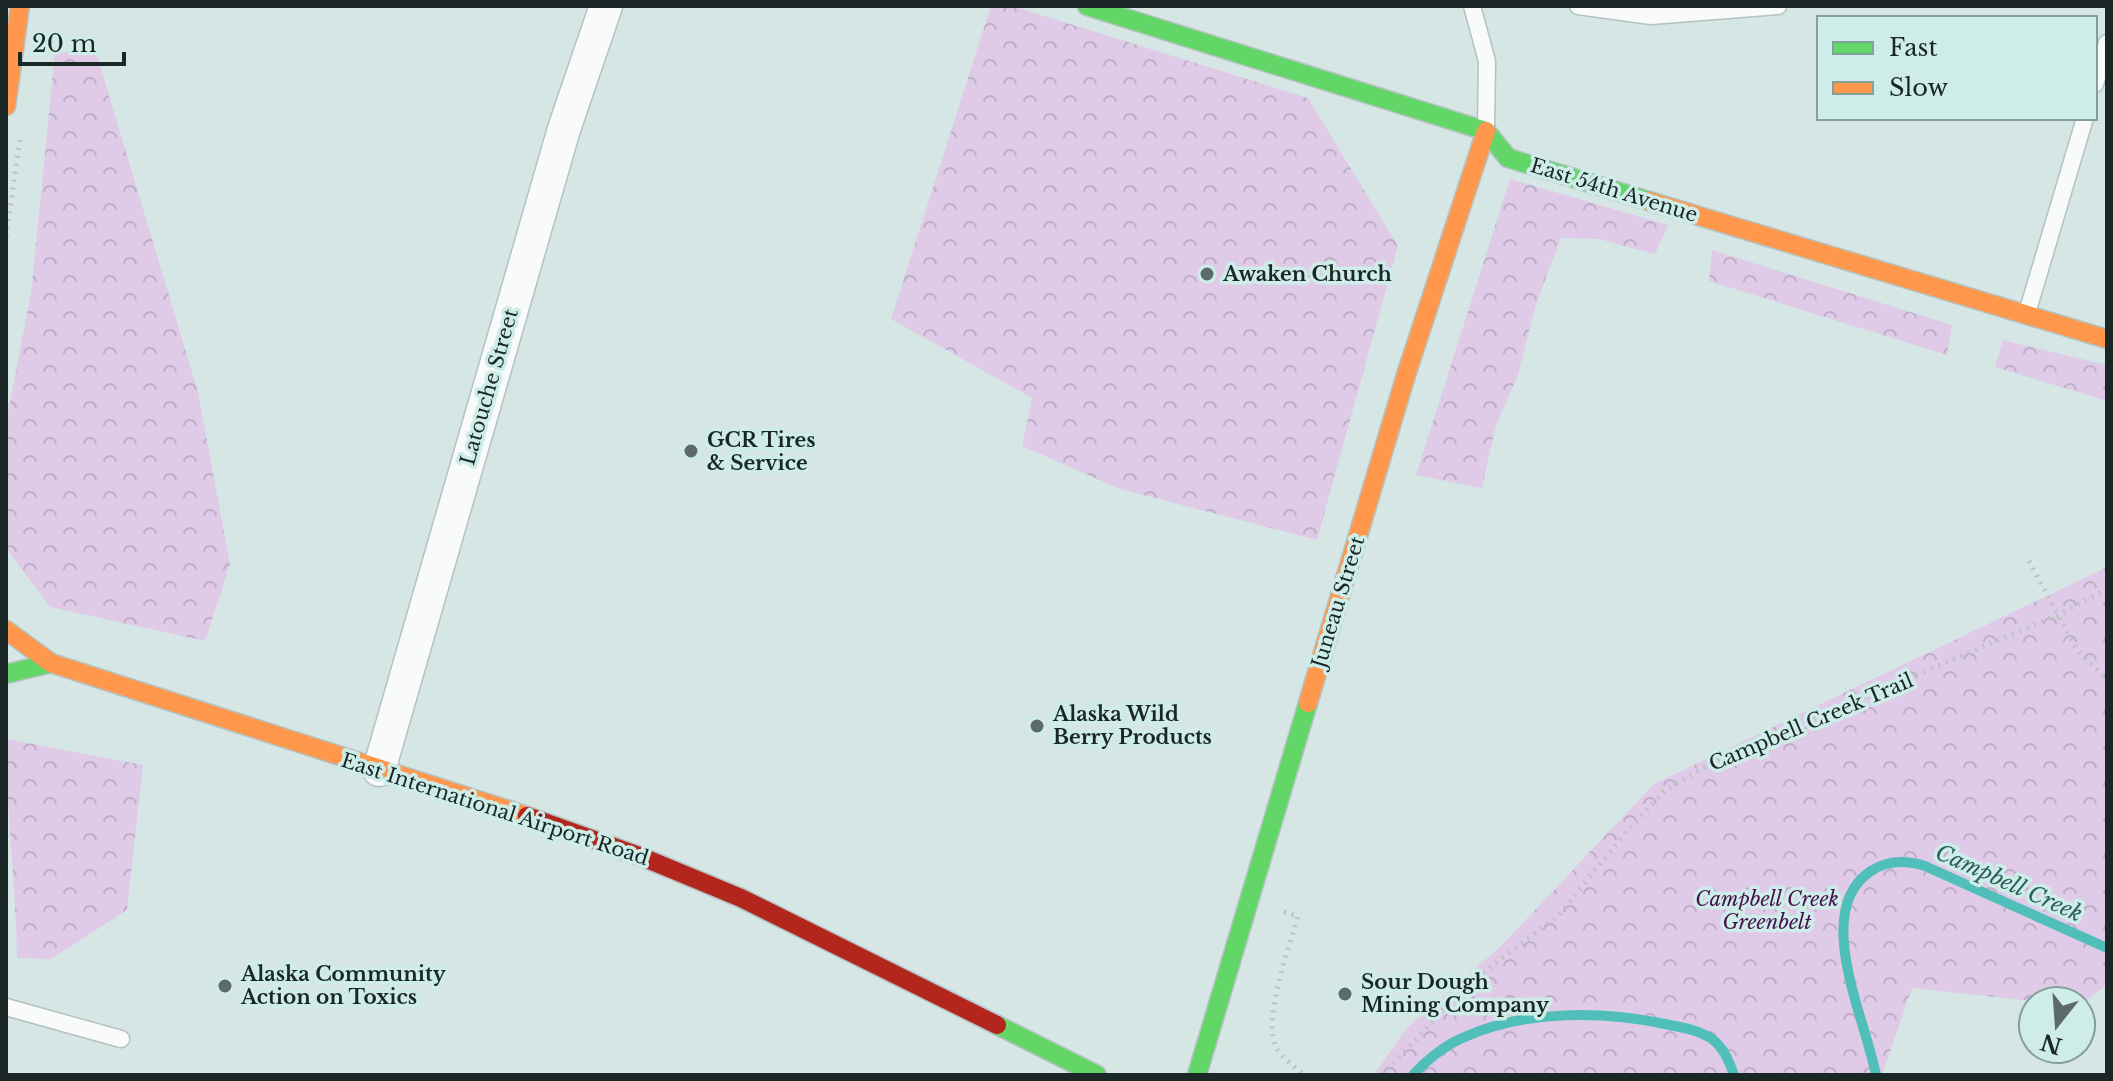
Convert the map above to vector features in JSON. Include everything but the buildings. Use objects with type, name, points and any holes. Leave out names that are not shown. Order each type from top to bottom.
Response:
[{"type":"street","points":[[6,106],[20,6]]},
{"type":"street","name":"Latouche Street","points":[[379,770],[559,144],[606,6]]},
{"type":"street","name":"East 54th Avenue","points":[[1087,6],[1486,131],[1508,158],[2107,339]]},
{"type":"street","name":"Juneau Street","points":[[1197,1075],[1406,375],[1486,131]]},
{"type":"street","name":"East International Airport Road","points":[[6,630],[51,663],[519,813],[642,857],[741,898],[1097,1075]]},
{"type":"street","points":[[6,674],[51,663]]},
{"type":"lane","points":[[1472,6],[1487,61],[1486,131]]},
{"type":"lane","points":[[1578,6],[1651,16],[1778,6]]},
{"type":"lane","points":[[2097,77],[2107,43]]},
{"type":"lane","points":[[2027,314],[2084,120]]},
{"type":"lane","points":[[6,1007],[121,1039]]},
{"type":"path","points":[[2029,561],[2077,650],[2107,679]]},
{"type":"path","name":"Campbell Creek Trail","points":[[1382,1075],[1468,984],[1558,916],[1664,791],[1718,759],[2058,615],[2107,589]]},
{"type":"path","points":[[1248,902],[1298,916],[1271,1029],[1276,1048],[1292,1066],[1306,1075]]},
{"type":"green space","points":[[991,6],[1012,6],[1308,98],[1398,246],[1317,540],[1120,489],[1022,446],[1032,398],[891,319]]},
{"type":"green space","points":[[55,52],[96,52],[198,392],[230,564],[205,641],[50,607],[6,548],[6,422],[31,293]]},
{"type":"green space","points":[[1510,179],[1668,225],[1655,254],[1599,239],[1561,238],[1536,304],[1518,375],[1496,425],[1482,488],[1416,475]]},
{"type":"green space","points":[[1712,250],[1952,325],[1947,355],[1709,281]]},
{"type":"green space","points":[[2003,340],[2107,365],[2107,401],[1995,367]]},
{"type":"green space","name":"Campbell Creek Greenbelt","points":[[2107,567],[2107,985],[2097,992],[2097,985],[2017,985],[2017,999],[1912,988],[1882,1075],[1374,1075],[1405,1030],[1501,946],[1654,784]]},
{"type":"green space","points":[[6,739],[143,765],[127,910],[51,959],[17,958]]},
{"type":"waterway","name":"Campbell Creek","points":[[1876,1075],[1854,997],[1844,938],[1845,912],[1854,889],[1877,867],[1897,862],[1925,866],[2107,948]]},
{"type":"waterway","name":"Campbell Creek","points":[[1413,1075],[1459,1039],[1514,1021],[1565,1015],[1641,1020],[1701,1033],[1720,1046],[1734,1075]]},
{"type":"traffic: fast","points":[[1087,6],[1486,131],[1508,158],[1649,201]]},
{"type":"traffic: fast","points":[[6,674],[51,663]]},
{"type":"traffic: fast","points":[[1197,1075],[1308,703]]},
{"type":"traffic: fast","points":[[997,1025],[1097,1075]]},
{"type":"traffic: slow","points":[[6,106],[20,6]]},
{"type":"traffic: slow","points":[[1308,703],[1406,375],[1486,131]]},
{"type":"traffic: slow","points":[[1649,201],[2107,339]]},
{"type":"traffic: slow","points":[[6,630],[51,663],[527,816]]},
{"type":"traffic: jam","points":[[527,816],[642,857],[741,898],[997,1025]]},
{"type":"place","name":"Awaken Church","points":[[1207,274]]},
{"type":"place","name":"GCR Tires & Service","points":[[691,451]]},
{"type":"place","name":"Alaska Wild Berry Products","points":[[1037,726]]},
{"type":"place","name":"Alaska Community Action on Toxics","points":[[225,986]]},
{"type":"place","name":"Sour Dough Mining Company","points":[[1345,994]]}]
